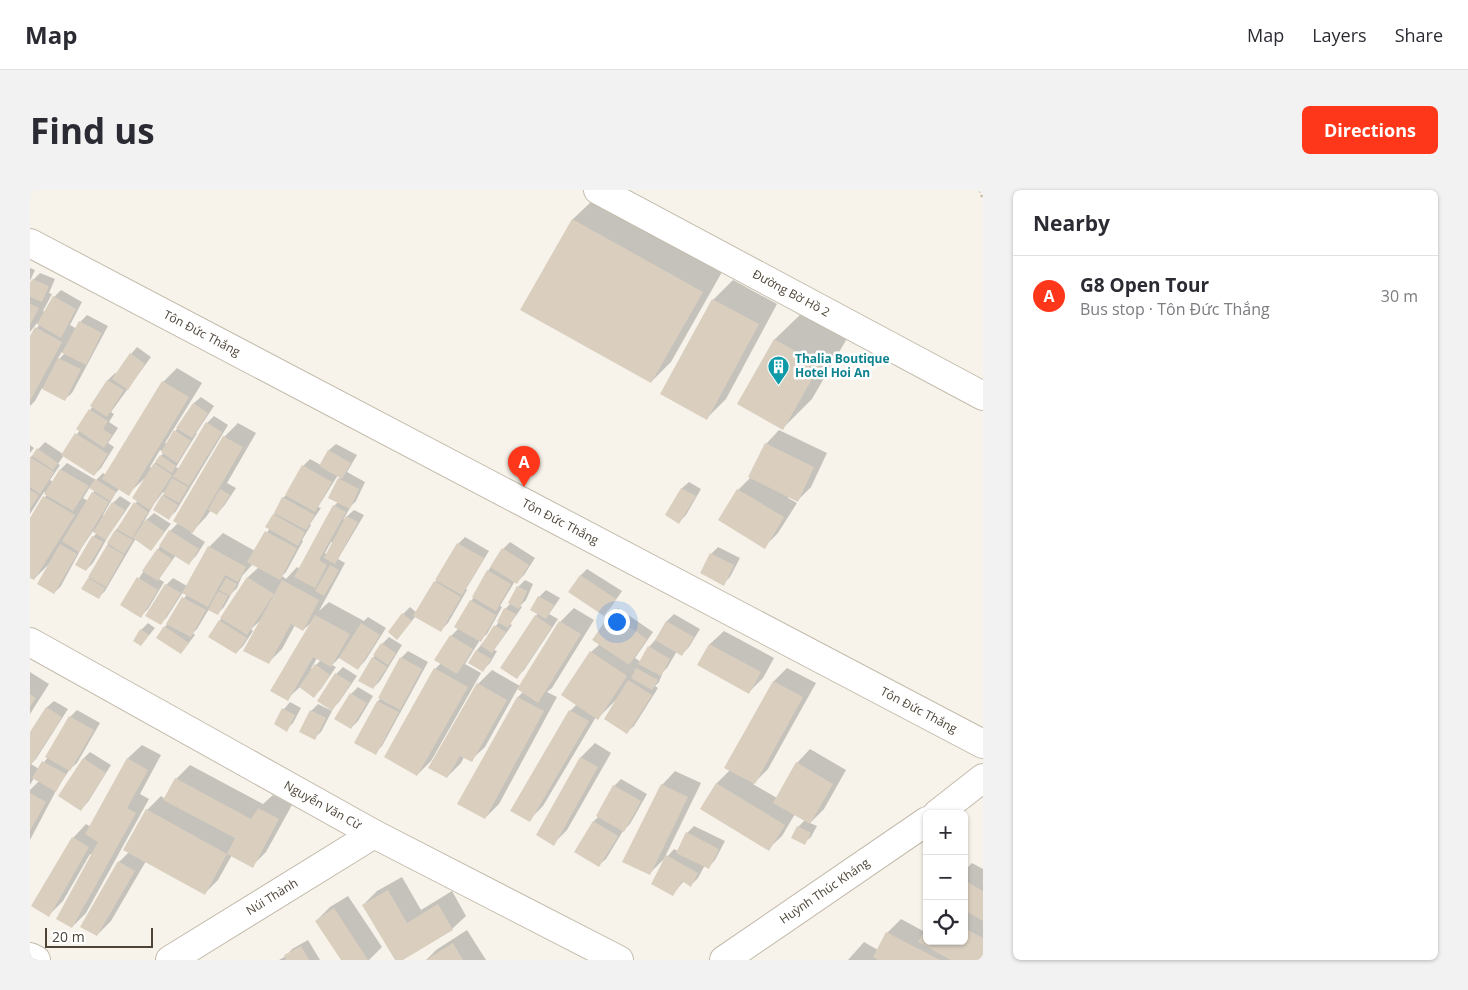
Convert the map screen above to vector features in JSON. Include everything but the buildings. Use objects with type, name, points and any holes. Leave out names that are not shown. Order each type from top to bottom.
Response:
[{"type":"street","name":"Đường Bờ Hồ 2","points":[[598,190],[983,396]]},
{"type":"street","name":"Tôn Đức Thắng","points":[[30,243],[983,744]]},
{"type":"street","name":"Nguyễn Văn Cừ","points":[[30,642],[374,834],[618,960]]},
{"type":"street","points":[[942,810],[983,778]]},
{"type":"street","name":"Huỳnh Thúc Kháng","points":[[724,960],[923,824]]},
{"type":"street","name":"Núi Thành","points":[[170,960],[374,834]]},
{"type":"street","points":[[30,956],[36,960]]},
{"type":"path","points":[[980,190],[983,199]]},
{"type":"place","name":"Thalia Boutique Hotel Hoi An","points":[[779,385]]},
{"type":"place","name":"G8 Open Tour","points":[[524,487]]}]
